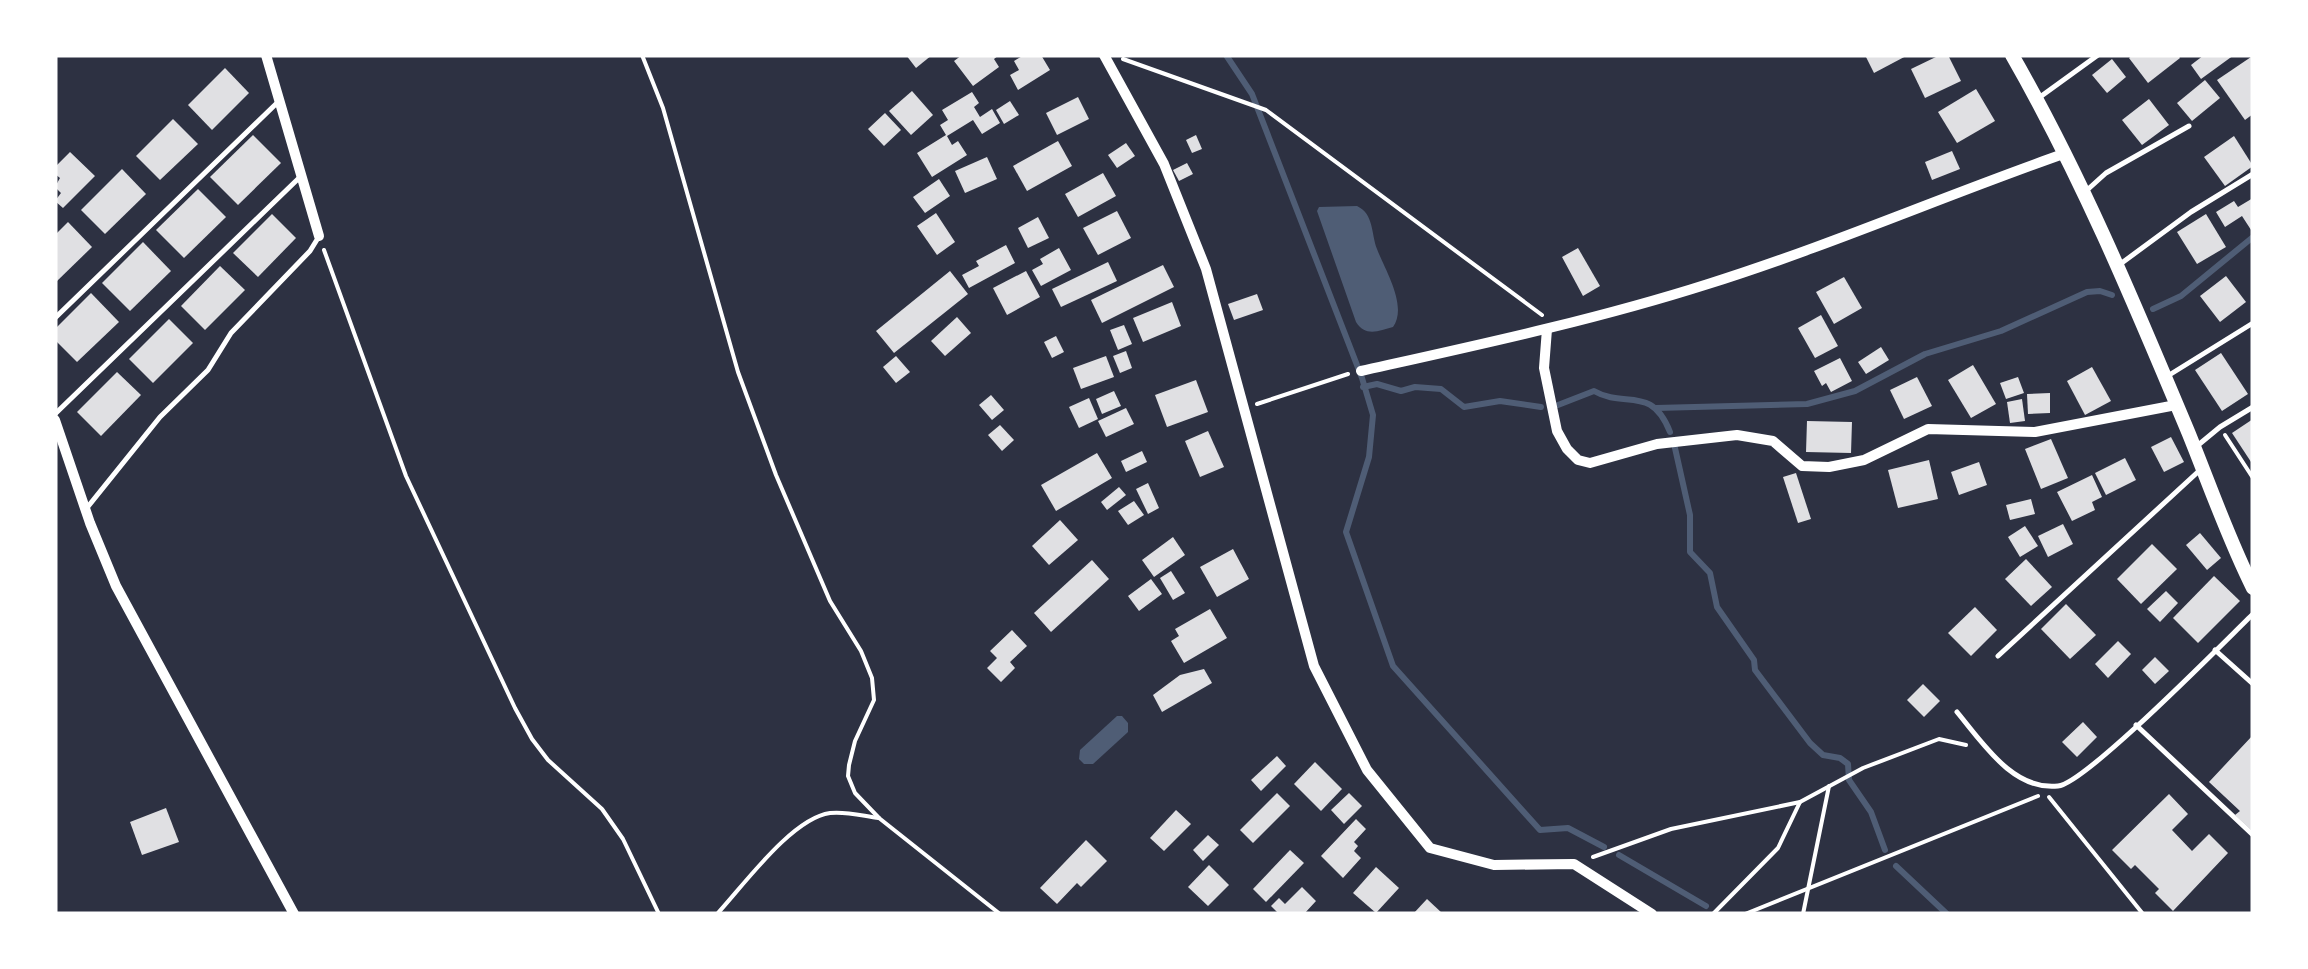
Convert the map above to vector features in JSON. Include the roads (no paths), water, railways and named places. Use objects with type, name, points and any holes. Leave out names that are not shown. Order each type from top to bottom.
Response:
[{"type":"street","points":[[266,55],[319,236]]},
{"type":"street","points":[[1107,55],[1164,164],[1206,269],[1314,666],[1367,770],[1430,848],[1494,864],[1574,864],[1652,914]]},
{"type":"street","points":[[2012,55],[2085,192],[2253,588]]},
{"type":"street","points":[[1361,371],[1552,328],[1705,285],[1816,248],[2066,154]]},
{"type":"street","points":[[1552,328],[1544,368],[1558,430],[1567,449],[1578,460],[1590,463],[1656,444],[1737,435],[1774,441],[1802,466],[1829,468],[1864,460],[1928,430],[2035,432],[2176,405]]},
{"type":"street","points":[[55,417],[116,586],[294,914]]},
{"type":"lane","points":[[2038,99],[2098,55]]},
{"type":"lane","points":[[55,318],[279,100]]},
{"type":"lane","points":[[2085,192],[2106,173],[2188,126]]},
{"type":"lane","points":[[2118,266],[2191,212],[2253,174]]},
{"type":"lane","points":[[55,417],[301,176]]},
{"type":"lane","points":[[86,508],[160,417],[208,370],[231,333],[310,251],[319,236]]},
{"type":"lane","points":[[2164,378],[2253,324]]},
{"type":"lane","points":[[2194,448],[2253,407]]},
{"type":"lane","points":[[1998,656],[2202,468]]},
{"type":"lane","points":[[1957,712],[2016,776],[2058,786],[2074,780],[2253,614]]},
{"type":"lane","points":[[2215,650],[2253,684]]},
{"type":"lane","points":[[2136,725],[2253,835]]},
{"type":"water","points":[[1357,206],[1369,219],[1397,299],[1393,327],[1378,331],[1364,330],[1356,322],[1317,211],[1319,207]]},
{"type":"water","points":[[1117,716],[1128,723],[1128,732],[1093,764],[1084,764],[1079,759],[1080,750]]},
{"type":"waterway","points":[[1226,55],[1252,94],[1373,415],[1369,457],[1346,532],[1393,666],[1540,830],[1568,828],[1604,847]]},
{"type":"waterway","points":[[2153,309],[2181,296],[2253,237]]},
{"type":"waterway","points":[[1656,408],[1807,404],[1855,391],[1925,354],[2001,331],[2087,292],[2112,295]]},
{"type":"waterway","points":[[1363,387],[1377,384],[1401,391],[1415,387],[1441,389],[1464,407],[1500,401],[1541,407]]},
{"type":"waterway","points":[[1558,405],[1594,391],[1636,400],[1654,408],[1670,432]]},
{"type":"waterway","points":[[1675,448],[1690,515],[1690,552],[1710,573],[1717,607],[1754,660],[1755,670],[1810,743],[1823,755],[1848,764],[1849,780],[1871,812],[1885,850]]},
{"type":"waterway","points":[[1619,855],[1706,906]]},
{"type":"waterway","points":[[1896,866],[1947,914]]}]
